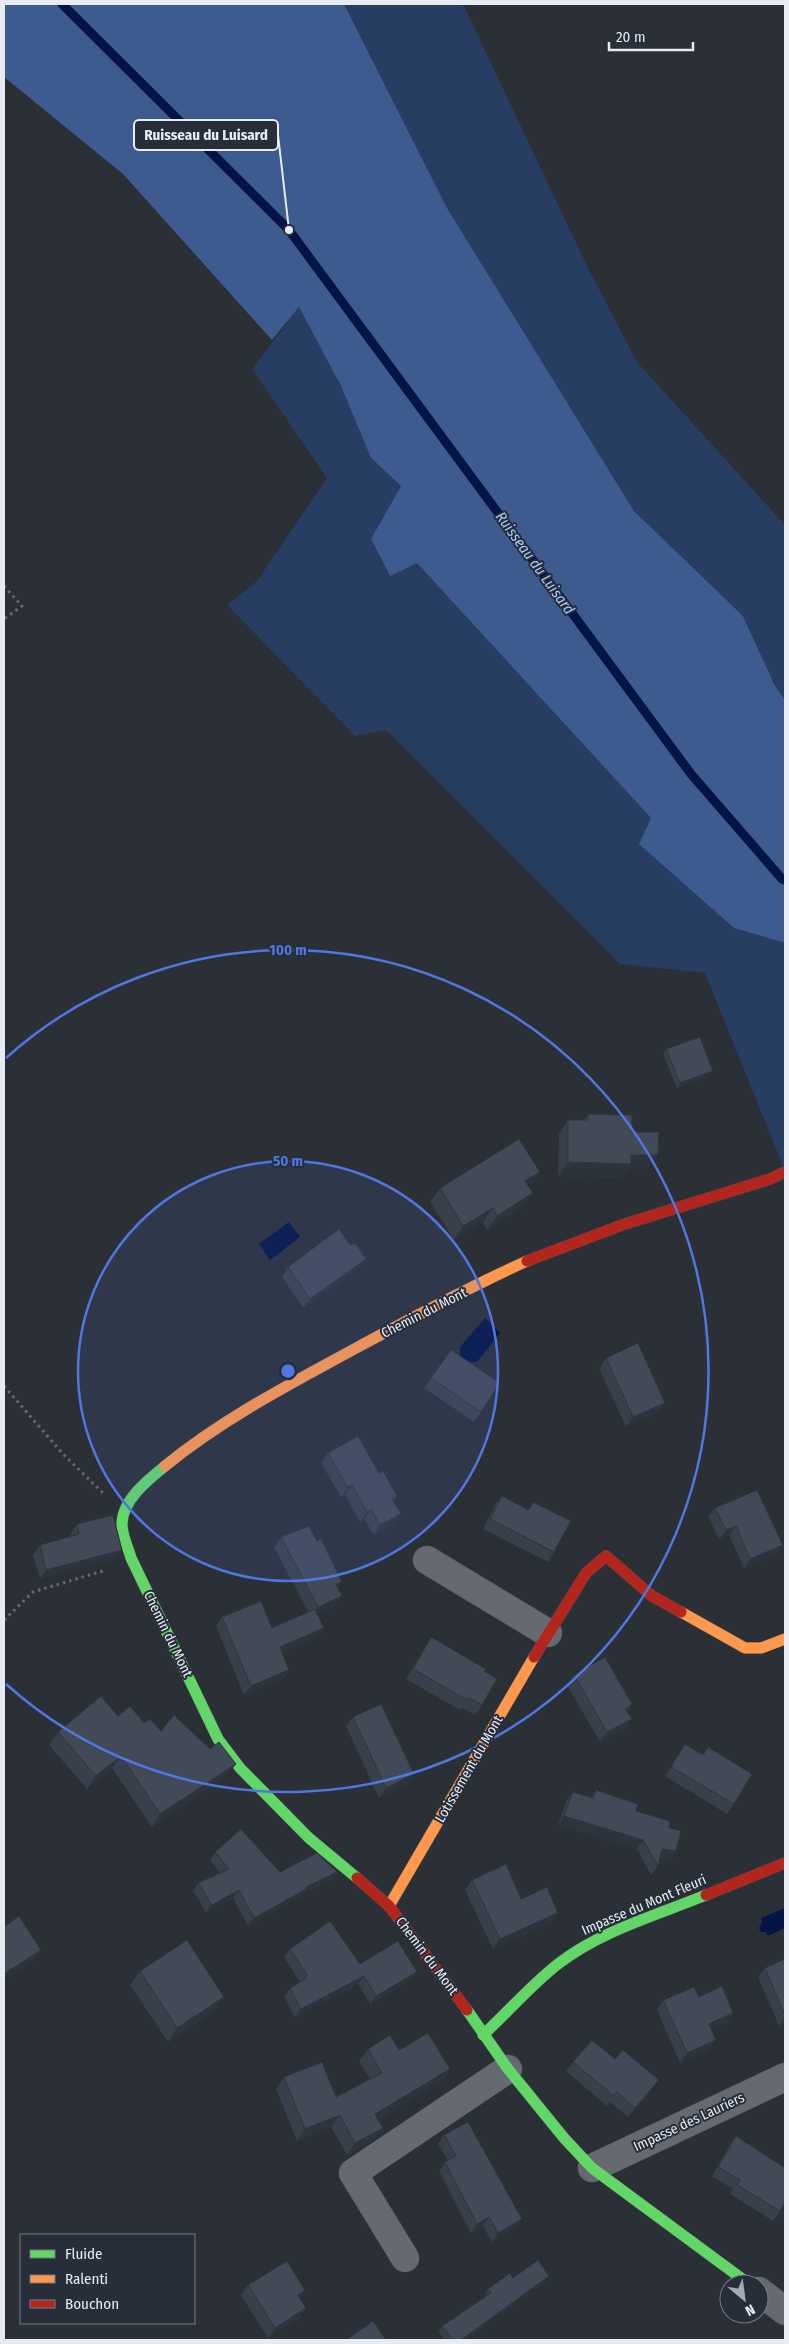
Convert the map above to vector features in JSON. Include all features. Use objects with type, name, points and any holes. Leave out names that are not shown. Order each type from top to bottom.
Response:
[{"type":"street","name":"Chemin du Mont","points":[[735,2274],[592,2168],[564,2138],[508,2069],[390,1906],[309,1838],[240,1768],[218,1739],[132,1558],[122,1527],[124,1513],[137,1493],[158,1471],[207,1434],[278,1390],[439,1304],[534,1258],[606,1231],[770,1179],[785,1172]]},
{"type":"street","name":"Lotissement du Mont","points":[[390,1906],[548,1633],[586,1573],[606,1556],[652,1596],[745,1648],[761,1648],[785,1639]]},
{"type":"street","points":[[427,1560],[548,1633]]},
{"type":"street","name":"Impasse du Mont Fleuri","points":[[483,2035],[558,1964],[586,1946],[624,1928],[785,1863]]},
{"type":"street","points":[[405,2258],[353,2173],[508,2069]]},
{"type":"street","name":"Impasse des Lauriers","points":[[592,2168],[785,2076]]},
{"type":"street","points":[[769,2299],[785,2311]]},
{"type":"path","points":[[4,586],[22,606],[4,619]]},
{"type":"path","points":[[4,1386],[62,1454],[124,1513]]},
{"type":"path","points":[[4,1620],[33,1592],[99,1574],[132,1558]]},
{"type":"shaded area","points":[[4,4],[344,4],[447,208],[634,511],[743,616],[775,686],[785,700],[785,943],[734,928],[639,844],[651,818],[417,563],[390,576],[371,539],[401,486],[371,458],[341,386],[299,307],[272,340],[123,174],[4,77]]},
{"type":"shaded area","points":[[344,4],[463,4],[588,268],[637,362],[785,525],[785,700],[775,686],[743,616],[634,511],[447,208]]},
{"type":"shaded area","points":[[299,307],[341,386],[371,458],[401,486],[371,539],[390,576],[417,562],[651,818],[734,928],[785,943],[785,1165],[783,1166],[705,973],[620,964],[386,730],[355,736],[227,605],[257,581],[327,478],[252,369]]},
{"type":"shaded area","points":[[289,1222],[300,1237],[270,1260],[259,1244]]},
{"type":"shaded area","points":[[485,1318],[500,1333],[477,1362],[467,1362],[460,1355],[460,1347]]},
{"type":"shaded area","points":[[785,1908],[785,1928],[768,1936],[766,1932],[761,1932],[759,1928],[762,1922],[761,1918]]},
{"type":"building","points":[[700,1037],[713,1071],[680,1083],[666,1049]]},
{"type":"building","points":[[588,1114],[632,1115],[632,1132],[659,1132],[658,1155],[631,1155],[631,1164],[568,1162],[568,1120],[588,1120]]},
{"type":"building","points":[[519,1139],[540,1172],[525,1181],[533,1193],[497,1216],[493,1208],[463,1226],[440,1188]]},
{"type":"building","points":[[339,1229],[350,1245],[356,1244],[366,1259],[310,1299],[288,1267]]},
{"type":"building","points":[[638,1343],[665,1403],[633,1417],[606,1358]]},
{"type":"building","points":[[451,1350],[500,1383],[481,1412],[431,1378]]},
{"type":"building","points":[[358,1436],[379,1473],[383,1471],[397,1496],[392,1499],[401,1514],[380,1525],[371,1509],[367,1512],[352,1485],[348,1488],[328,1453]]},
{"type":"building","points":[[757,1490],[783,1545],[750,1559],[736,1526],[726,1530],[715,1508]]},
{"type":"building","points":[[502,1496],[529,1510],[533,1502],[571,1521],[554,1552],[490,1519]]},
{"type":"building","points":[[113,1515],[122,1550],[46,1570],[40,1545],[79,1534],[77,1524]]},
{"type":"building","points":[[309,1526],[317,1541],[321,1539],[342,1582],[336,1584],[342,1596],[318,1607],[281,1537]]},
{"type":"building","points":[[261,1601],[272,1628],[315,1609],[324,1628],[280,1647],[289,1670],[251,1686],[222,1617]]},
{"type":"building","points":[[431,1637],[486,1669],[484,1671],[497,1679],[482,1705],[469,1698],[467,1700],[413,1669]]},
{"type":"building","points":[[605,1657],[632,1704],[625,1709],[632,1719],[607,1732],[574,1675]]},
{"type":"building","points":[[101,1696],[118,1716],[130,1706],[144,1723],[150,1719],[161,1731],[174,1715],[210,1749],[219,1742],[236,1764],[160,1814],[121,1756],[96,1776],[58,1732]]},
{"type":"building","points":[[381,1704],[414,1774],[386,1788],[353,1717]]},
{"type":"building","points":[[685,1744],[703,1755],[708,1747],[752,1774],[734,1804],[671,1767]]},
{"type":"building","points":[[596,1790],[638,1804],[636,1811],[670,1821],[669,1828],[681,1831],[676,1851],[662,1849],[658,1866],[643,1840],[564,1816],[573,1792],[593,1798]]},
{"type":"building","points":[[241,1829],[280,1872],[317,1853],[337,1872],[306,1887],[307,1889],[254,1918],[239,1890],[212,1905],[198,1883],[229,1869],[215,1852]]},
{"type":"building","points":[[506,1864],[521,1899],[547,1887],[558,1913],[500,1939],[472,1880]]},
{"type":"building","points":[[19,1916],[41,1950],[4,1974],[4,1927]]},
{"type":"building","points":[[330,1921],[360,1964],[398,1941],[417,1972],[376,1996],[364,1976],[301,2009],[290,1988],[306,1979],[305,1976],[307,1975],[290,1949]]},
{"type":"building","points":[[187,1940],[224,1997],[177,2028],[140,1971]]},
{"type":"building","points":[[785,1959],[785,2016],[765,1968]]},
{"type":"building","points":[[722,1986],[733,2013],[709,2024],[716,2040],[687,2053],[663,2000],[694,1987],[699,1997]]},
{"type":"building","points":[[428,2033],[450,2069],[375,2114],[383,2128],[355,2143],[340,2115],[305,2129],[284,2077],[322,2062],[336,2097],[382,2073],[368,2049],[390,2035],[399,2050]]},
{"type":"building","points":[[592,2040],[615,2059],[623,2050],[659,2080],[635,2108],[617,2092],[614,2096],[573,2062]]},
{"type":"building","points":[[468,2122],[522,2219],[498,2233],[489,2217],[477,2224],[445,2162],[456,2156],[444,2135]]},
{"type":"building","points":[[736,2136],[785,2168],[785,2202],[780,2211],[737,2185],[740,2180],[718,2167]]},
{"type":"building","points":[[538,2260],[549,2276],[461,2340],[452,2340],[442,2326],[491,2293],[488,2289],[510,2273],[513,2278]]},
{"type":"building","points":[[287,2261],[305,2290],[298,2295],[306,2308],[275,2328],[248,2285]]},
{"type":"building","points":[[373,2321],[386,2340],[346,2340]]},
{"type":"waterway","name":"Ruisseau du Luisard","points":[[62,4],[289,230],[691,774],[782,879],[785,880]]},
{"type":"traffic: fast","points":[[165,1466],[131,1499],[123,1515],[123,1533],[131,1558],[218,1739],[240,1768],[309,1838],[357,1878]]},
{"type":"traffic: fast","points":[[483,2035],[538,1981],[574,1952],[610,1933],[706,1895]]},
{"type":"traffic: fast","points":[[467,2010],[508,2069],[564,2138],[592,2168],[735,2274]]},
{"type":"traffic: slow","points":[[165,1466],[211,1432],[283,1388],[442,1302],[527,1261]]},
{"type":"traffic: slow","points":[[681,1612],[745,1648],[761,1648],[785,1639]]},
{"type":"traffic: slow","points":[[389,1906],[534,1657]]},
{"type":"traffic: jam","points":[[527,1261],[622,1225],[770,1179],[785,1172]]},
{"type":"traffic: jam","points":[[534,1657],[586,1573],[606,1556],[652,1596],[681,1612]]},
{"type":"traffic: jam","points":[[706,1895],[785,1863]]},
{"type":"traffic: jam","points":[[357,1878],[389,1906],[467,2010]]},
{"type":"place","name":"Ruisseau du Luisard","points":[[289,230]]}]
